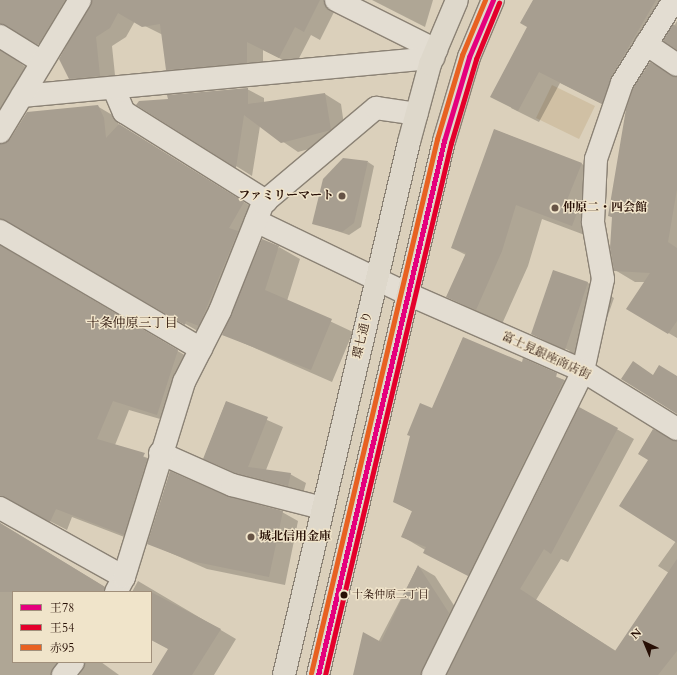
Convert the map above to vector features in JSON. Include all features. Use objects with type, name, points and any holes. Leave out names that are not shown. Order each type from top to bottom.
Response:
[{"type":"main road","name":"環七通り","points":[[284,675],[376,280],[417,114],[434,54],[457,0]]},
{"type":"main road","points":[[318,675],[444,140],[469,57],[493,0]]},
{"type":"street","points":[[0,132],[80,0]]},
{"type":"street","points":[[336,0],[434,54]]},
{"type":"street","points":[[434,675],[583,371],[603,279],[593,222],[596,159],[622,83],[674,0]]},
{"type":"street","points":[[0,36],[42,62]]},
{"type":"street","points":[[646,44],[677,65]]},
{"type":"street","points":[[22,96],[114,89],[434,54]]},
{"type":"street","points":[[114,89],[124,112],[266,201]]},
{"type":"street","points":[[0,508],[120,585],[160,454],[184,382],[220,311],[256,221],[266,201],[376,108],[417,114]]},
{"type":"street","name":"富士見銀座商店街","points":[[256,221],[376,280],[583,371],[677,429]]},
{"type":"street","points":[[0,231],[201,349]]},
{"type":"street","points":[[160,454],[232,485],[322,508]]},
{"type":"street","points":[[63,675],[72,663]]},
{"type":"shaded area","points":[[552,85],[595,106],[579,139],[536,118]]},
{"type":"building","points":[[0,0],[65,0],[38,45],[0,24]]},
{"type":"building","points":[[92,0],[320,0],[304,32],[295,27],[279,58],[247,42],[247,63],[166,70],[160,24],[142,27],[118,13],[110,28],[96,37],[100,76],[69,79],[59,59]]},
{"type":"building","points":[[533,0],[656,0],[611,77],[602,104],[539,72],[518,111],[490,97],[527,27],[520,23]]},
{"type":"building","points":[[673,24],[677,27],[677,50],[663,41]]},
{"type":"building","points":[[650,62],[677,77],[677,189],[668,242],[677,248],[677,321],[668,334],[626,309],[650,273],[614,271],[610,248],[612,217],[608,216],[626,109],[633,88]]},
{"type":"building","points":[[248,88],[248,104],[325,93],[331,130],[281,143],[244,115],[236,168],[136,105],[139,101],[168,99],[167,95]]},
{"type":"building","points":[[98,105],[104,118],[106,138],[119,124],[244,202],[229,228],[238,231],[199,326],[186,321],[185,325],[0,219],[0,144],[10,139],[27,112]]},
{"type":"building","points":[[494,129],[582,163],[567,200],[580,205],[572,226],[516,205],[502,251],[476,310],[446,297],[466,253],[451,248]]},
{"type":"building","points":[[343,158],[368,161],[354,223],[342,232],[312,224],[323,179]]},
{"type":"building","points":[[262,239],[279,246],[265,290],[332,319],[311,370],[222,335]]},
{"type":"building","points":[[0,245],[178,350],[157,415],[113,401],[97,439],[145,453],[143,457],[147,459],[124,535],[56,509],[50,522],[0,496]]},
{"type":"building","points":[[553,270],[588,282],[565,350],[531,334]]},
{"type":"building","points":[[463,337],[522,362],[523,358],[557,373],[556,377],[564,380],[468,576],[423,553],[426,547],[401,537],[412,511],[393,502],[410,436],[407,435],[420,403],[432,408]]},
{"type":"building","points":[[633,361],[653,375],[659,365],[677,376],[677,414],[621,379]]},
{"type":"building","points":[[226,401],[268,417],[248,467],[291,473],[288,486],[236,473],[203,459]]},
{"type":"building","points":[[579,407],[618,428],[551,554],[544,549],[520,589],[615,651],[677,559],[677,651],[658,675],[447,675]]},
{"type":"building","points":[[653,429],[677,441],[677,543],[619,506],[648,460],[638,454]]},
{"type":"building","points":[[170,471],[227,496],[283,511],[269,577],[191,561],[147,544]]},
{"type":"building","points":[[0,523],[105,587],[104,591],[0,592]]},
{"type":"building","points":[[418,565],[449,613],[421,675],[353,675],[363,632],[381,642]]},
{"type":"building","points":[[152,593],[221,629],[192,675],[152,675],[168,649],[152,641]]},
{"type":"transit line","name":"赤95","points":[[311,673],[437,139],[462,55],[485,0]]},
{"type":"transit line","name":"王78","points":[[318,675],[444,141],[469,57],[493,0]]},
{"type":"transit line","name":"王54","points":[[325,675],[451,143],[476,59],[499,3]]},
{"type":"place","name":"ファミリーマート","points":[[342,196]]},
{"type":"place","name":"仲原二・四会館","points":[[555,208]]},
{"type":"place","name":"城北信用金庫","points":[[251,537]]},
{"type":"place","name":"十条仲原二丁目","points":[[344,595]]},
{"type":"district","name":"十条仲原三丁目","points":[[132,323]]}]
